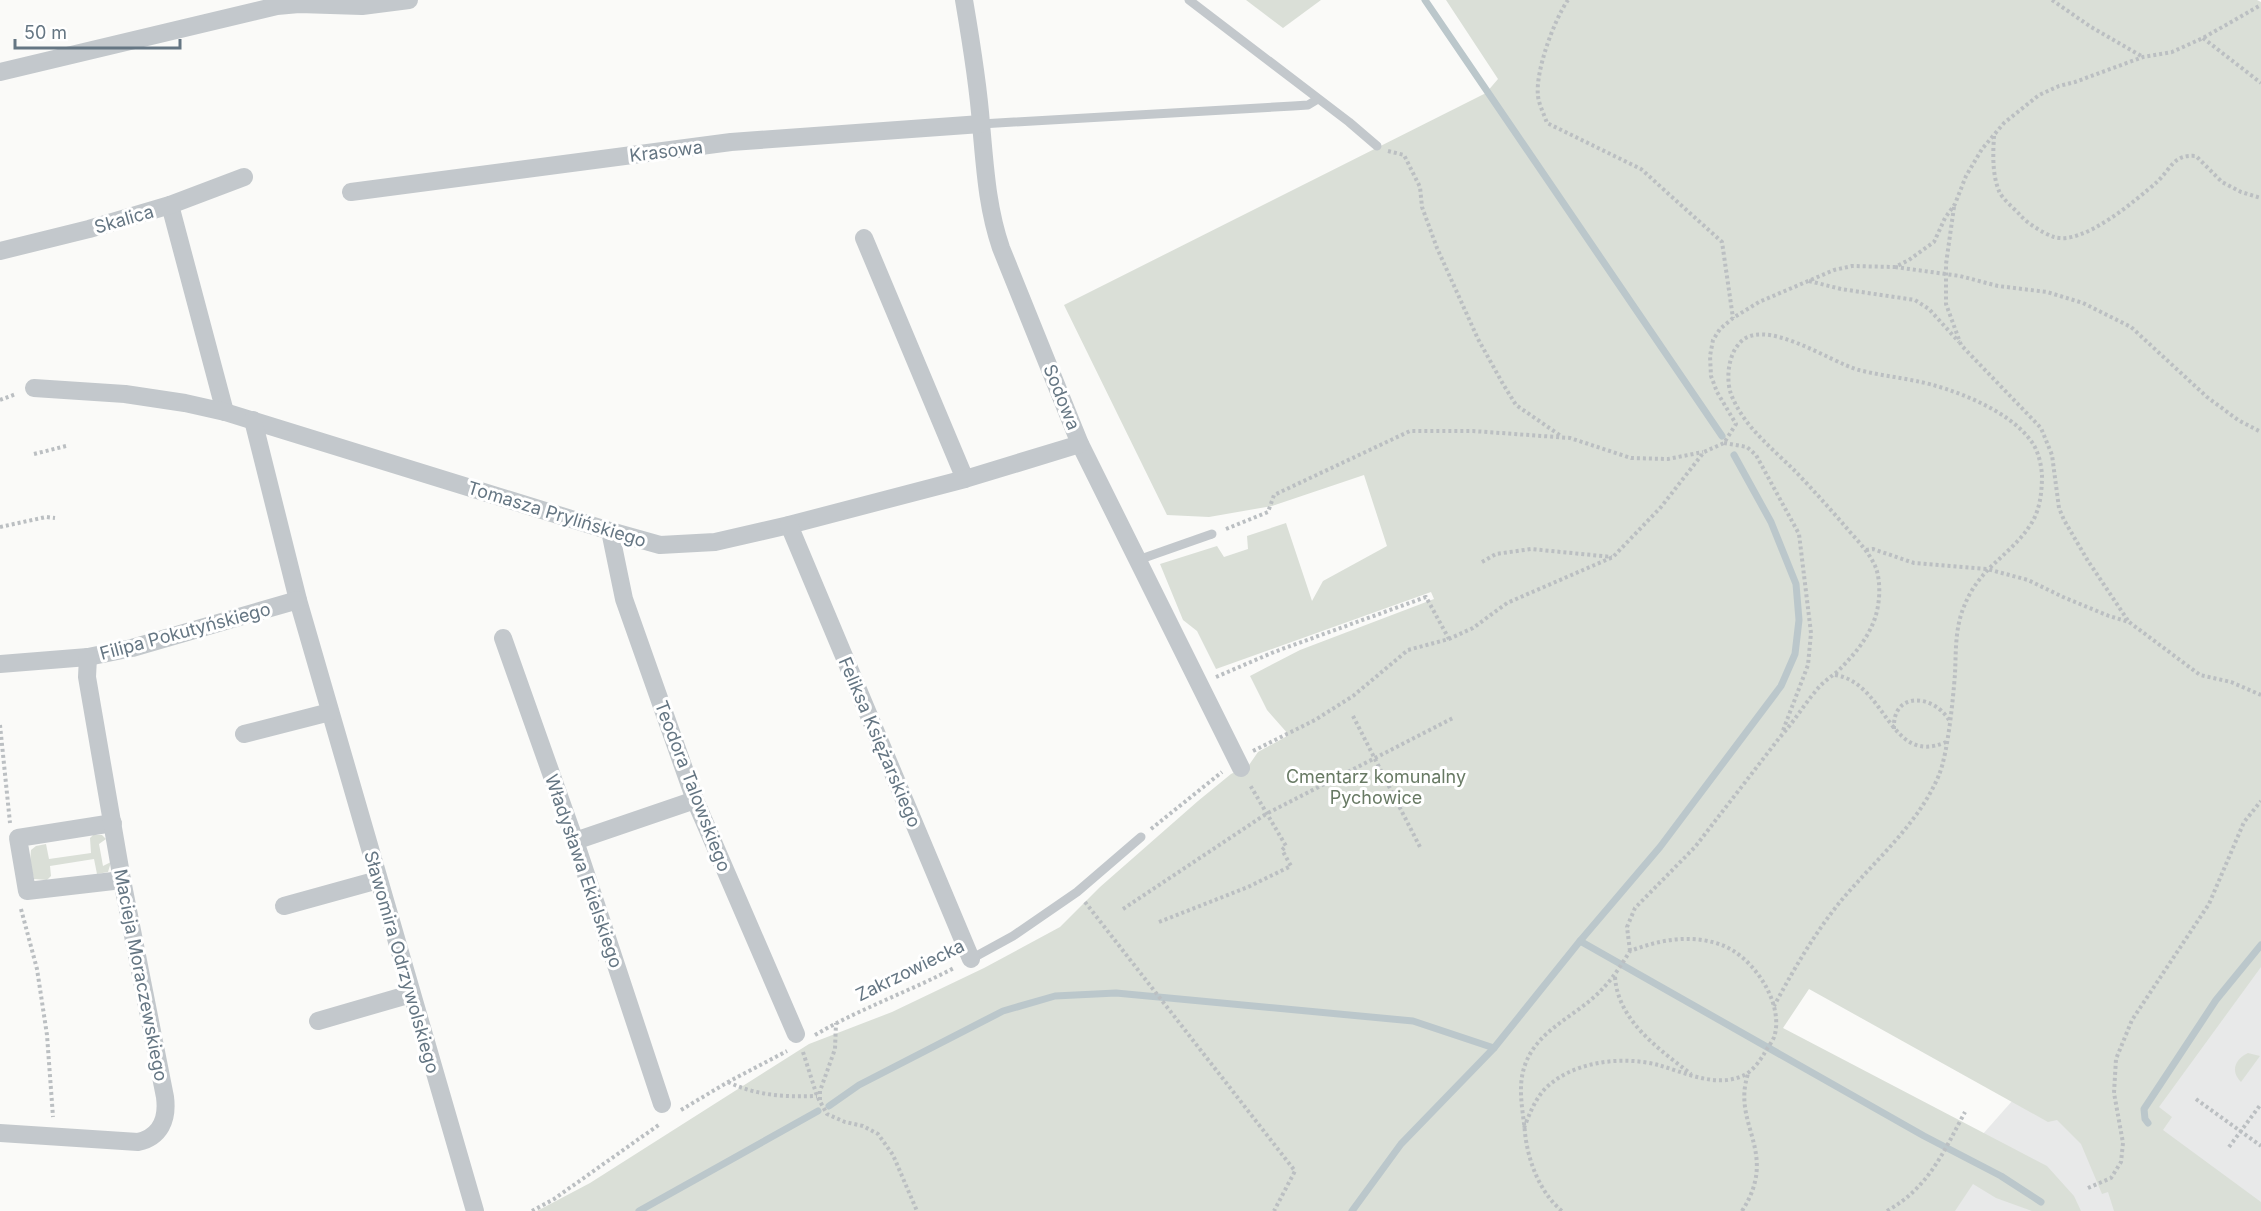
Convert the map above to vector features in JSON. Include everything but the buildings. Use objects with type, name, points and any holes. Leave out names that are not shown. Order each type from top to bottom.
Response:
[{"type":"street","points":[[0,72],[277,6],[299,4],[362,6],[409,0]]},
{"type":"street","name":"Sodowa","points":[[964,0],[975,59],[986,186],[992,222],[1080,444],[1238,764]]},
{"type":"street","name":"Krasowa","points":[[351,192],[731,142],[981,124]]},
{"type":"street","name":"Skalica","points":[[0,251],[89,229],[171,205],[244,177]]},
{"type":"street","points":[[171,205],[225,412]]},
{"type":"street","points":[[864,238],[965,478]]},
{"type":"street","name":"Tomasza Prylińskiego","points":[[34,388],[125,393],[225,412],[660,545],[715,542],[789,525],[965,478],[1080,444]]},
{"type":"street","name":"Sławomira Odrzywolskiego","points":[[253,420],[298,600],[475,1211]]},
{"type":"street","name":"Feliksa Księżarskiego","points":[[789,525],[971,959]]},
{"type":"street","name":"Teodora Talowskiego","points":[[610,531],[624,599],[695,800],[799,1041]]},
{"type":"street","name":"Filipa Pokutyńskiego","points":[[0,664],[88,657],[132,648],[298,600]]},
{"type":"street","name":"Władysława Ekielskiego","points":[[503,638],[670,1111]]},
{"type":"street","name":"Macieja Moraczewskiego","points":[[0,1133],[138,1142],[156,1133],[165,1118],[165,1097],[122,880],[87,677],[88,657]]},
{"type":"street","points":[[244,734],[330,712]]},
{"type":"street","points":[[575,841],[695,800]]},
{"type":"street","points":[[113,823],[18,838],[27,891],[122,880]]},
{"type":"street","points":[[284,906],[378,880]]},
{"type":"street","points":[[318,1021],[411,994]]},
{"type":"lane","points":[[1189,0],[1377,146]]},
{"type":"lane","points":[[981,124],[1308,105],[1318,99]]},
{"type":"lane","points":[[1138,560],[1212,534]]},
{"type":"lane","name":"Zakrzowiecka","points":[[971,959],[1013,936],[1077,892],[1142,837]]},
{"type":"path","points":[[1568,0],[1559,12],[1538,76],[1538,98],[1547,123],[1641,169],[1722,242],[1733,318]]},
{"type":"path","points":[[2052,0],[2091,27],[2143,57]]},
{"type":"path","points":[[1961,345],[1946,304],[1948,241],[1955,204],[1966,176],[1982,149],[2004,123],[2039,95],[2143,57],[2172,52],[2203,38],[2261,5]]},
{"type":"path","points":[[2203,38],[2261,82]]},
{"type":"path","points":[[1994,135],[1992,156],[1999,192],[2026,222],[2056,238],[2080,236],[2113,216],[2158,180],[2171,164],[2184,155],[2196,156],[2223,182],[2241,192],[2261,198]]},
{"type":"path","points":[[1377,146],[1383,151],[1404,155],[1420,187],[1422,207],[1437,248],[1478,339],[1516,405],[1564,438]]},
{"type":"path","points":[[1894,267],[1909,260],[1934,242],[1945,218],[1955,204]]},
{"type":"path","points":[[1212,534],[1268,512],[1274,495],[1410,430],[1473,431],[1564,438],[1631,458],[1668,459],[1704,452],[1724,443],[1736,424],[1717,392],[1711,376],[1710,356],[1713,340],[1720,329],[1733,318],[1760,302],[1834,270],[1852,266],[1894,267],[1946,274],[1998,286],[2047,292],[2083,303],[2131,327],[2207,397],[2238,420],[2261,432]]},
{"type":"path","points":[[1809,281],[1841,289],[1915,300],[1929,309],[2041,428],[2052,455],[2059,508],[2064,520],[2088,561],[2129,621],[2200,675],[2231,682],[2261,695]]},
{"type":"path","points":[[1562,1211],[1546,1192],[1536,1175],[1526,1143],[1521,1102],[1522,1081],[1529,1054],[1545,1034],[1578,1010],[1615,976],[1630,951],[1627,927],[1635,908],[1695,847],[1780,737],[1795,721],[1819,686],[1834,675],[1860,646],[1876,616],[1879,594],[1878,575],[1866,550],[1829,507],[1749,423],[1736,403],[1729,384],[1734,350],[1746,337],[1754,334],[1780,337],[1810,348],[1854,369],[1916,381],[1947,390],[2002,415],[2031,440],[2039,458],[2042,480],[2040,504],[2029,527],[1987,569],[1973,587],[1958,624],[1949,720],[1939,775],[1922,805],[1877,863],[1819,928],[1803,952],[1774,1006]]},
{"type":"path","points":[[1724,443],[1747,447],[1756,455],[1799,534],[1811,633],[1808,665],[1780,737]]},
{"type":"path","points":[[34,454],[66,446]]},
{"type":"path","points":[[1142,837],[1238,764],[1286,733],[1315,720],[1353,696],[1408,651],[1449,639],[1473,628],[1507,603],[1612,557],[1661,507],[1704,452]]},
{"type":"path","points":[[0,527],[46,517],[55,518]]},
{"type":"path","points":[[1482,562],[1496,554],[1531,549],[1612,557]]},
{"type":"path","points":[[1866,550],[1873,549],[1914,563],[1987,569],[2028,580],[2072,601],[2109,616],[2129,621]]},
{"type":"path","points":[[1199,685],[1274,652],[1426,597],[1449,639]]},
{"type":"path","points":[[1834,675],[1844,676],[1862,687],[1877,703],[1894,730],[1904,740],[1915,745],[1937,746],[1946,742]]},
{"type":"path","points":[[1894,730],[1896,711],[1903,704],[1913,701],[1935,704],[1943,710],[1949,720]]},
{"type":"path","points":[[1353,716],[1421,849]]},
{"type":"path","points":[[1123,909],[1266,814],[1453,718]]},
{"type":"path","points":[[0,725],[11,829]]},
{"type":"path","points":[[1159,922],[1248,887],[1291,866],[1282,850],[1286,846],[1238,764]]},
{"type":"path","points":[[2088,1188],[2111,1178],[2121,1162],[2123,1143],[2114,1093],[2116,1059],[2132,1020],[2209,904],[2244,822],[2261,801]]},
{"type":"path","points":[[1077,892],[1295,1171],[1274,1211]]},
{"type":"path","points":[[18,903],[37,969],[47,1035],[53,1112],[51,1138]]},
{"type":"path","points":[[1524,1128],[1531,1109],[1555,1080],[1572,1071],[1593,1065],[1635,1061],[1714,1080],[1731,1080],[1744,1076],[1759,1061],[1775,1034],[1774,1006],[1755,970],[1741,956],[1709,940],[1690,939],[1659,942],[1630,951]]},
{"type":"path","name":"Zakrzowiecka","points":[[532,1211],[554,1198],[670,1111],[728,1082],[836,1022],[920,986],[971,959]]},
{"type":"path","points":[[1615,976],[1626,1014],[1652,1042],[1694,1076]]},
{"type":"path","points":[[820,1101],[820,1091],[835,1049],[836,1022]]},
{"type":"path","points":[[799,1041],[817,1095],[827,1114],[845,1122],[863,1126],[878,1134],[893,1155],[917,1211]]},
{"type":"path","points":[[1742,1211],[1752,1194],[1757,1177],[1758,1160],[1743,1096],[1749,1072]]},
{"type":"path","points":[[728,1082],[747,1091],[769,1095],[817,1095]]},
{"type":"path","points":[[2196,1099],[2261,1146]]},
{"type":"path","points":[[2229,1147],[2261,1104]]},
{"type":"path","points":[[1887,1211],[1912,1194],[1935,1167],[1965,1112]]},
{"type":"shaded area","points":[[2261,820],[2261,1211],[1934,1211],[1982,1135]]},
{"type":"green space","points":[[1246,0],[1321,0],[1283,28]]},
{"type":"green space","name":"Cmentarz komunalny Pychowice","points":[[1446,0],[2257,0],[2261,2],[2261,967],[2159,1107],[2172,1117],[2163,1130],[2261,1202],[2261,1211],[2114,1211],[2108,1192],[2102,1194],[2081,1144],[2057,1120],[2048,1122],[1809,989],[1783,1028],[2047,1166],[2074,1196],[2081,1211],[2032,1211],[1996,1198],[1973,1184],[1955,1211],[537,1211],[590,1183],[809,1044],[892,1012],[984,968],[1060,927],[1100,887],[1198,801],[1231,774],[1249,765],[1258,752],[1289,735],[1267,710],[1250,676],[1300,650],[1434,599],[1431,592],[1216,669],[1197,631],[1183,620],[1160,564],[1217,546],[1224,557],[1248,549],[1247,536],[1286,523],[1312,601],[1323,581],[1387,546],[1364,475],[1272,506],[1209,517],[1167,515],[1064,305],[1486,93],[1498,79]]},
{"type":"green space","points":[[93,835],[102,835],[106,839],[99,844],[103,866],[111,862],[108,872],[97,874],[94,859],[50,866],[51,876],[47,880],[34,879],[30,862],[31,850],[36,846],[46,844],[49,859],[91,853],[90,838]]},
{"type":"green space","points":[[2248,1053],[2260,1056],[2241,1082],[2235,1070],[2237,1062]]},
{"type":"waterway","points":[[1425,0],[1722,436]]},
{"type":"waterway","points":[[1352,1211],[1401,1144],[1494,1048],[1580,941],[1660,847],[1781,686],[1795,654],[1799,620],[1796,584],[1771,522],[1734,455]]},
{"type":"waterway","points":[[1580,941],[1924,1136],[2001,1176],[2041,1202]]},
{"type":"waterway","points":[[2148,1123],[2144,1109],[2216,1000],[2261,945]]},
{"type":"waterway","points":[[829,1106],[859,1085],[1003,1011],[1055,996],[1116,993],[1413,1021],[1494,1048]]},
{"type":"waterway","points":[[639,1211],[818,1111]]}]
